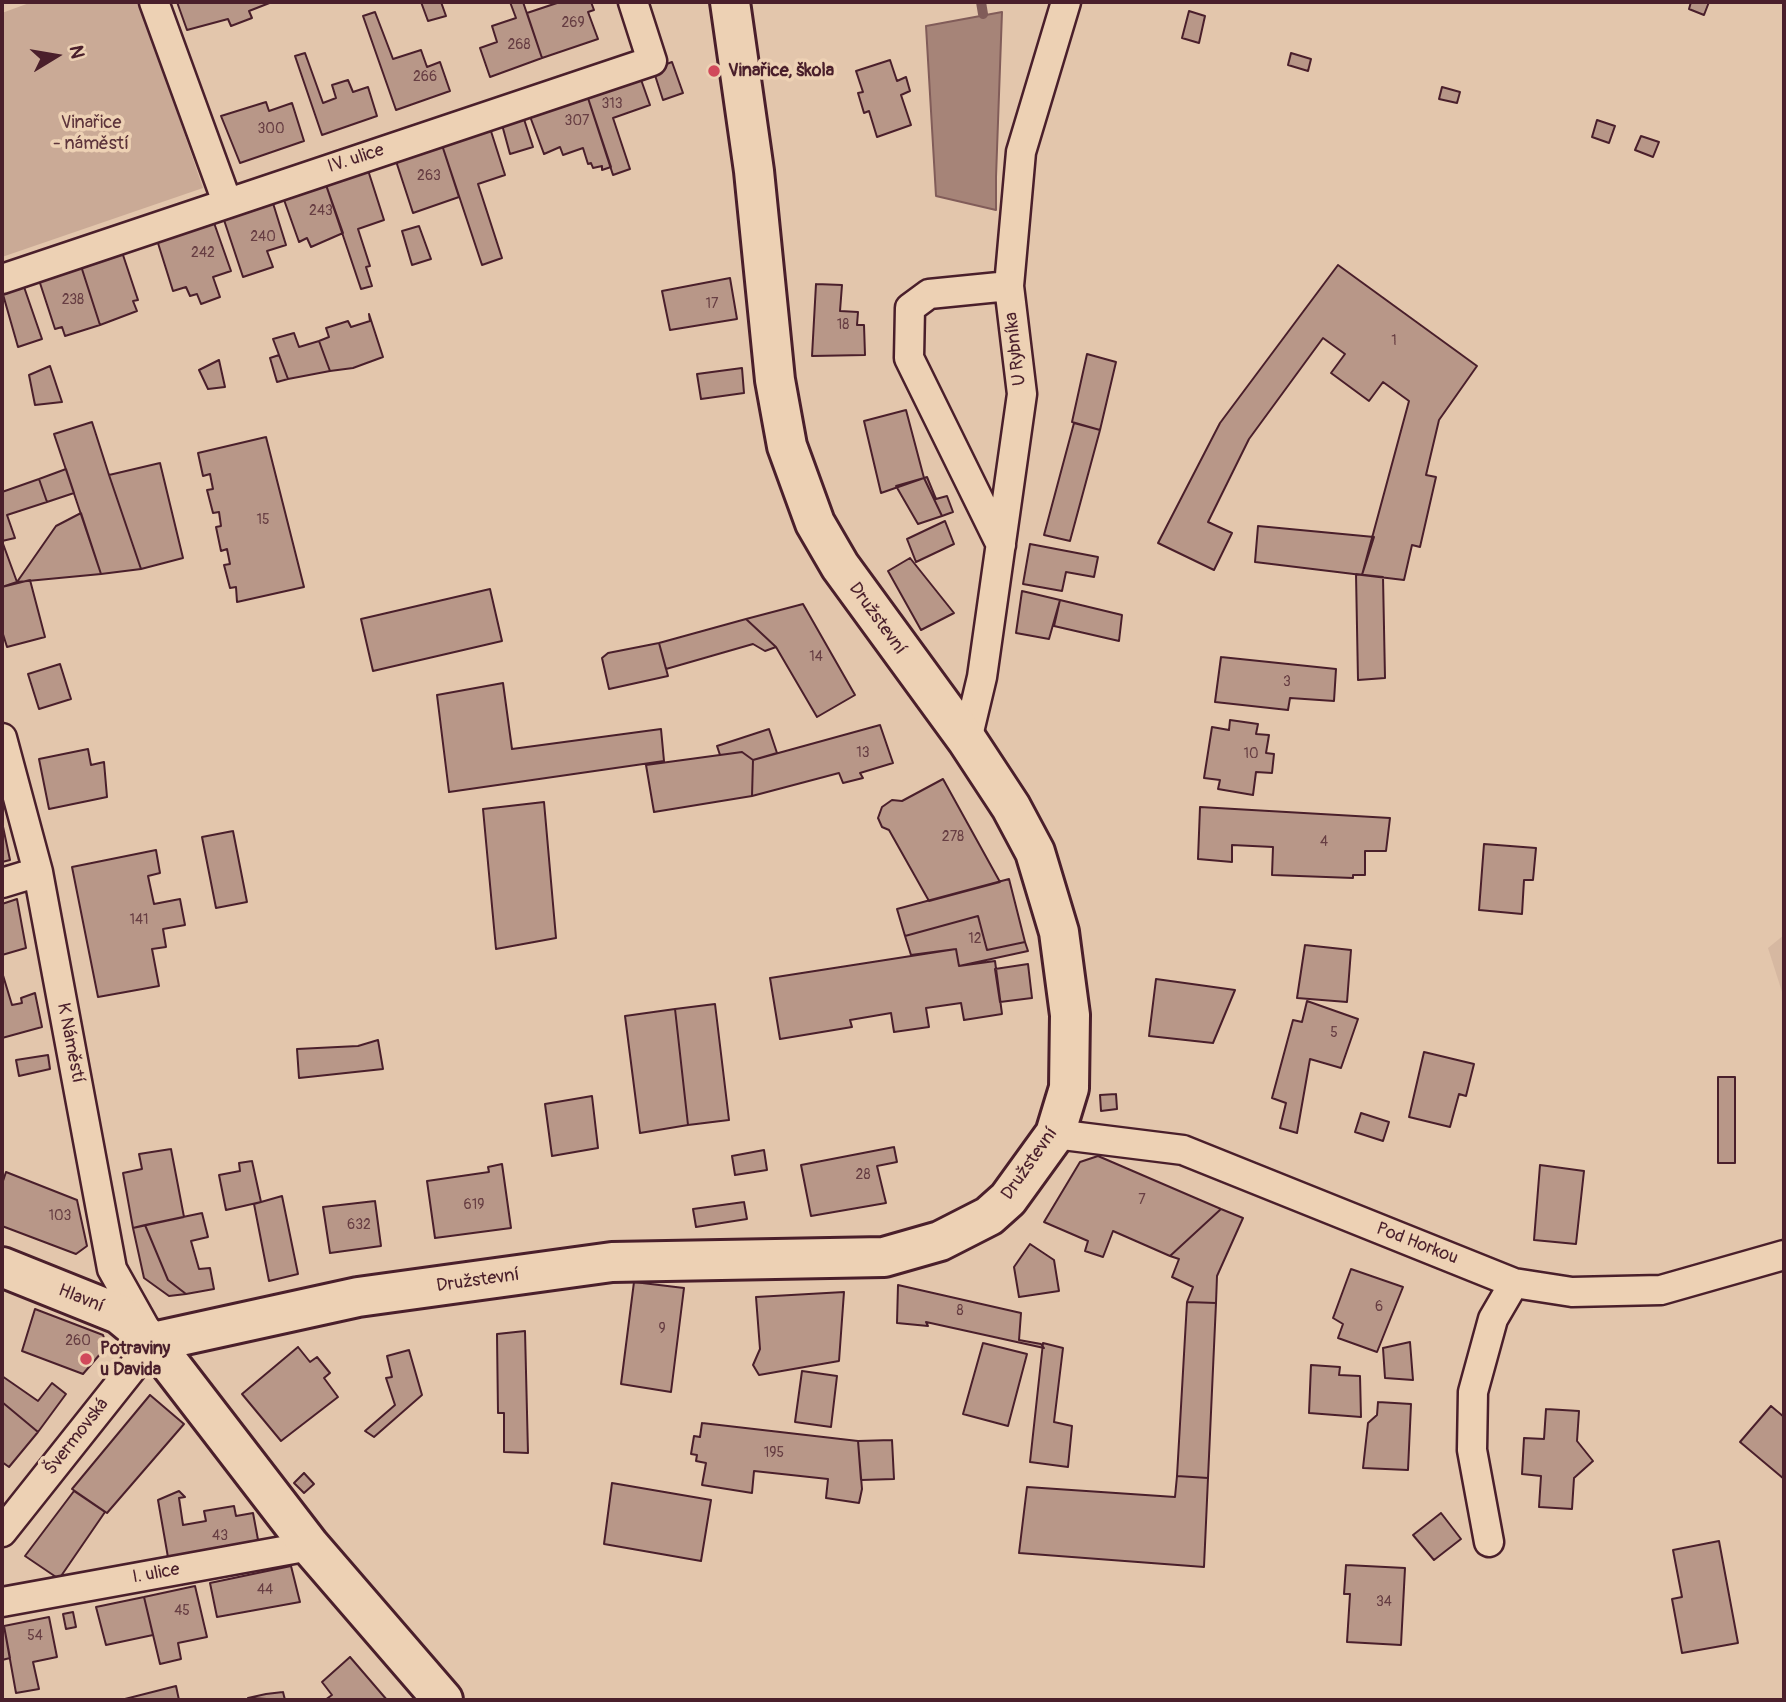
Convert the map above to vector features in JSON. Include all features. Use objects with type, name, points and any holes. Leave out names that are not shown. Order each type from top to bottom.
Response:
[{"type":"main road","name":"Družstevní","points":[[153,1342],[358,1297],[612,1262],[884,1258],[940,1241],[989,1216],[1008,1199],[1055,1134],[1069,1088],[1070,1015],[1059,932],[1041,868],[1027,836],[967,740],[840,566],[815,523],[792,461],[775,380],[754,171],[727,5]]},
{"type":"main road","name":"Hlavní","points":[[2,1267],[120,1314],[153,1342]]},
{"type":"main road","points":[[153,1342],[310,1546],[443,1700]]},
{"type":"street","points":[[154,2],[227,202]]},
{"type":"street","name":"IV. ulice","points":[[2,279],[652,61],[633,2]]},
{"type":"street","name":"U Rybníka","points":[[967,740],[982,677],[1022,394],[1009,286],[1021,152],[1066,2]]},
{"type":"street","points":[[1001,545],[909,358],[910,308],[929,294],[1009,286]]},
{"type":"street","name":"K Náměstí","points":[[2,738],[38,872],[112,1269],[153,1342]]},
{"type":"street","points":[[2,883],[38,872]]},
{"type":"street","name":"Pod Horkou","points":[[1055,1134],[1184,1150],[1514,1283],[1572,1292],[1661,1290],[1784,1255]]},
{"type":"street","points":[[1489,1542],[1472,1450],[1473,1392],[1493,1319],[1514,1283]]},
{"type":"street","name":"Švermovská","points":[[2,1532],[153,1342]]},
{"type":"street","name":"I. ulice","points":[[2,1602],[310,1546]]},
{"type":"shaded area","points":[[1002,12],[996,210],[936,196],[926,26]]},
{"type":"shaded area","points":[[1784,935],[1784,998],[1768,948]]},
{"type":"green space","name":"Vinařice - náměstí","points":[[32,2],[139,2],[203,188],[2,257],[2,13]]},
{"type":"building","points":[[177,2],[272,2],[249,11],[252,18],[231,26],[228,19],[187,30]]},
{"type":"building","points":[[421,2],[441,2],[446,16],[428,21]]},
{"type":"building","points":[[510,2],[523,2],[542,58],[490,77],[480,48],[497,42],[492,26],[516,18]]},
{"type":"building","points":[[560,2],[591,2],[594,10],[588,12],[598,39],[542,58],[527,13]]},
{"type":"building","points":[[1691,2],[1709,2],[1704,15],[1689,9]]},
{"type":"building","points":[[1189,11],[1205,16],[1199,43],[1182,38]]},
{"type":"building","points":[[375,12],[393,59],[421,50],[427,67],[440,62],[450,91],[396,110],[363,16]]},
{"type":"building","points":[[305,53],[323,103],[336,98],[332,85],[348,80],[353,92],[368,87],[377,116],[322,135],[295,56]]},
{"type":"building","points":[[1291,53],[1311,59],[1308,71],[1288,65]]},
{"type":"building","points":[[890,60],[897,81],[906,77],[910,91],[901,95],[911,125],[877,137],[869,111],[864,113],[858,93],[863,92],[856,71]]},
{"type":"building","points":[[672,62],[683,93],[663,100],[653,69]]},
{"type":"building","points":[[639,74],[650,105],[613,118],[630,169],[613,175],[586,92]]},
{"type":"building","points":[[1442,87],[1460,92],[1457,103],[1439,99]]},
{"type":"building","points":[[586,92],[611,167],[602,170],[602,166],[593,168],[591,163],[588,164],[583,148],[563,155],[560,147],[544,154],[528,111]]},
{"type":"building","points":[[266,102],[269,111],[292,103],[304,141],[240,163],[221,116]]},
{"type":"building","points":[[522,113],[533,147],[510,154],[501,121]]},
{"type":"building","points":[[1597,120],[1615,126],[1609,143],[1592,137]]},
{"type":"building","points":[[489,125],[505,175],[478,184],[502,258],[482,265],[441,142]]},
{"type":"building","points":[[1641,136],[1659,142],[1653,157],[1635,150]]},
{"type":"building","points":[[441,142],[459,197],[413,213],[395,158]]},
{"type":"building","points":[[367,167],[384,220],[358,229],[370,266],[366,267],[372,286],[361,289],[325,182]]},
{"type":"building","points":[[325,182],[343,233],[311,247],[307,238],[299,242],[283,197]]},
{"type":"building","points":[[272,200],[286,245],[267,251],[273,267],[243,277],[223,217]]},
{"type":"building","points":[[213,220],[231,271],[213,277],[220,297],[201,304],[197,294],[190,296],[186,287],[173,291],[157,240]]},
{"type":"building","points":[[419,226],[431,259],[412,265],[402,231]]},
{"type":"building","points":[[122,252],[138,300],[133,301],[137,311],[100,325],[81,266]]},
{"type":"building","points":[[1338,265],[1477,366],[1439,420],[1426,475],[1436,477],[1420,547],[1412,545],[1404,580],[1362,575],[1409,401],[1383,382],[1369,401],[1331,373],[1345,354],[1323,338],[1249,439],[1208,522],[1232,533],[1214,570],[1158,543],[1220,423]]},
{"type":"building","points":[[81,266],[100,325],[65,336],[62,327],[55,329],[39,280]]},
{"type":"building","points":[[730,278],[737,319],[670,330],[662,291]]},
{"type":"building","points":[[23,284],[42,339],[18,347],[2,291]]},
{"type":"building","points":[[816,284],[842,285],[840,311],[858,312],[857,325],[864,325],[865,355],[812,356]]},
{"type":"building","points":[[369,314],[383,357],[353,368],[330,371],[319,341],[329,337],[326,328],[348,321],[351,327],[370,321]]},
{"type":"building","points":[[294,333],[299,347],[319,341],[330,371],[288,379],[273,339]]},
{"type":"building","points":[[1087,354],[1116,362],[1100,430],[1072,422]]},
{"type":"building","points":[[279,355],[288,379],[277,382],[270,358]]},
{"type":"building","points":[[219,360],[225,387],[208,389],[199,370]]},
{"type":"building","points":[[50,366],[62,402],[35,405],[29,375]]},
{"type":"building","points":[[742,368],[744,393],[701,399],[697,374]]},
{"type":"building","points":[[906,410],[924,478],[881,493],[864,421]]},
{"type":"building","points":[[92,422],[141,569],[101,574],[54,434]]},
{"type":"building","points":[[1074,423],[1100,430],[1070,541],[1044,535]]},
{"type":"building","points":[[266,437],[304,587],[237,602],[236,587],[230,588],[224,565],[230,564],[227,549],[221,551],[216,527],[221,526],[219,512],[213,513],[207,490],[213,489],[210,474],[203,476],[198,453]]},
{"type":"building","points":[[160,463],[183,558],[141,569],[109,475]]},
{"type":"building","points":[[66,469],[74,493],[47,502],[39,479]]},
{"type":"building","points":[[927,477],[936,499],[947,496],[953,512],[942,516],[924,478]]},
{"type":"building","points":[[924,478],[942,516],[918,524],[896,486]]},
{"type":"building","points":[[39,479],[47,502],[7,515],[15,538],[2,541],[2,492]]},
{"type":"building","points":[[81,513],[101,574],[17,582],[56,526]]},
{"type":"building","points":[[945,521],[954,544],[916,562],[907,539]]},
{"type":"building","points":[[1258,526],[1374,537],[1362,575],[1255,562]]},
{"type":"building","points":[[2,541],[17,582],[2,587]]},
{"type":"building","points":[[1030,544],[1098,557],[1094,577],[1066,572],[1062,591],[1023,584]]},
{"type":"building","points":[[910,558],[954,613],[921,630],[888,571]]},
{"type":"building","points":[[1356,574],[1383,577],[1385,678],[1358,680]]},
{"type":"building","points":[[30,580],[45,637],[7,647],[2,631],[2,587]]},
{"type":"building","points":[[490,589],[502,641],[373,671],[361,619]]},
{"type":"building","points":[[1022,591],[1060,600],[1049,639],[1016,633]]},
{"type":"building","points":[[1060,600],[1122,615],[1119,641],[1054,626]]},
{"type":"building","points":[[803,604],[855,695],[817,717],[776,647],[746,619]]},
{"type":"building","points":[[746,619],[776,647],[765,651],[753,644],[666,669],[659,643]]},
{"type":"building","points":[[659,643],[668,676],[609,689],[602,658],[608,653]]},
{"type":"building","points":[[1221,657],[1336,669],[1334,701],[1290,698],[1288,710],[1215,702]]},
{"type":"building","points":[[60,664],[71,699],[39,709],[28,674]]},
{"type":"building","points":[[503,683],[512,749],[661,729],[664,761],[449,792],[437,695]]},
{"type":"building","points":[[1230,720],[1258,724],[1256,734],[1269,735],[1266,753],[1274,754],[1272,773],[1256,772],[1253,795],[1218,789],[1220,780],[1204,778],[1212,727],[1229,730]]},
{"type":"building","points":[[880,725],[893,763],[860,773],[863,778],[843,783],[839,773],[752,796],[753,760]]},
{"type":"building","points":[[769,729],[777,753],[753,760],[742,752],[720,755],[717,746]]},
{"type":"building","points":[[88,749],[91,765],[104,762],[107,797],[49,809],[39,759]]},
{"type":"building","points":[[742,752],[753,760],[752,796],[654,812],[646,765]]},
{"type":"building","points":[[943,779],[1000,882],[929,901],[889,830],[882,827],[878,818],[882,807],[892,800],[902,801]]},
{"type":"building","points":[[544,802],[556,938],[496,949],[483,809]]},
{"type":"building","points":[[1200,807],[1390,818],[1386,851],[1365,851],[1365,875],[1353,875],[1353,878],[1272,875],[1273,847],[1232,845],[1232,862],[1198,859]]},
{"type":"building","points":[[2,822],[10,860],[2,862]]},
{"type":"building","points":[[233,831],[247,902],[216,908],[202,837]]},
{"type":"building","points":[[1484,844],[1536,848],[1533,880],[1524,880],[1522,914],[1479,910]]},
{"type":"building","points":[[156,850],[160,873],[148,876],[154,904],[180,899],[185,925],[163,929],[166,947],[152,949],[159,986],[98,997],[72,867]]},
{"type":"building","points":[[1009,879],[1025,942],[987,950],[978,916],[905,936],[897,909]]},
{"type":"building","points":[[17,899],[26,948],[2,955],[2,904]]},
{"type":"building","points":[[978,916],[987,950],[1025,942],[1028,951],[959,966],[956,949],[911,955],[905,936]]},
{"type":"building","points":[[1305,945],[1351,950],[1347,1002],[1297,998]]},
{"type":"building","points":[[956,949],[959,966],[995,961],[1002,1014],[964,1020],[961,1003],[926,1008],[929,1027],[894,1032],[891,1013],[850,1020],[852,1027],[780,1039],[770,978]]},
{"type":"building","points":[[1028,964],[1032,998],[1000,1002],[995,969]]},
{"type":"building","points":[[2,972],[12,1005],[22,1003],[21,998],[35,993],[42,1027],[2,1038]]},
{"type":"building","points":[[1156,979],[1235,990],[1213,1043],[1149,1036]]},
{"type":"building","points":[[1307,1001],[1358,1019],[1341,1068],[1310,1059],[1297,1133],[1280,1128],[1286,1103],[1272,1098],[1293,1020],[1302,1022]]},
{"type":"building","points":[[715,1004],[729,1120],[688,1125],[675,1009]]},
{"type":"building","points":[[675,1009],[688,1125],[640,1133],[625,1016]]},
{"type":"building","points":[[378,1040],[383,1069],[299,1078],[297,1049],[358,1046]]},
{"type":"building","points":[[1424,1052],[1474,1064],[1466,1096],[1459,1094],[1450,1127],[1409,1117]]},
{"type":"building","points":[[48,1055],[50,1069],[19,1076],[16,1060]]},
{"type":"building","points":[[1718,1077],[1735,1077],[1735,1163],[1718,1163]]},
{"type":"building","points":[[1116,1094],[1117,1109],[1101,1111],[1100,1095]]},
{"type":"building","points":[[592,1096],[598,1148],[552,1156],[545,1104]]},
{"type":"building","points":[[1361,1113],[1389,1122],[1383,1141],[1355,1132]]},
{"type":"building","points":[[894,1147],[897,1162],[877,1166],[886,1203],[811,1216],[801,1165]]},
{"type":"building","points":[[171,1149],[184,1217],[133,1228],[123,1173],[142,1169],[139,1154]]},
{"type":"building","points":[[764,1150],[767,1170],[735,1175],[732,1156]]},
{"type":"building","points":[[1098,1156],[1221,1209],[1170,1256],[1113,1231],[1103,1257],[1085,1251],[1088,1241],[1044,1222],[1080,1162]]},
{"type":"building","points":[[252,1161],[261,1202],[226,1210],[219,1175],[240,1171],[239,1163]]},
{"type":"building","points":[[502,1164],[511,1228],[435,1238],[427,1181],[489,1172],[488,1167]]},
{"type":"building","points":[[1540,1165],[1584,1171],[1576,1244],[1534,1240]]},
{"type":"building","points":[[6,1172],[77,1200],[87,1246],[76,1254],[2,1226],[2,1184]]},
{"type":"building","points":[[282,1196],[298,1274],[269,1281],[254,1204]]},
{"type":"building","points":[[375,1201],[381,1246],[330,1253],[323,1207]]},
{"type":"building","points":[[744,1202],[747,1219],[696,1227],[693,1209]]},
{"type":"building","points":[[1221,1209],[1243,1218],[1217,1276],[1216,1303],[1187,1302],[1193,1287],[1172,1277],[1179,1259],[1170,1256]]},
{"type":"building","points":[[202,1213],[208,1237],[191,1241],[199,1269],[210,1268],[214,1289],[186,1294],[168,1280],[145,1225]]},
{"type":"building","points":[[145,1225],[168,1280],[186,1294],[169,1296],[144,1278],[133,1228]]},
{"type":"building","points":[[1030,1244],[1054,1260],[1059,1291],[1019,1297],[1014,1267]]},
{"type":"building","points":[[1351,1269],[1403,1287],[1377,1352],[1338,1338],[1343,1324],[1333,1318]]},
{"type":"building","points":[[634,1282],[684,1288],[671,1392],[621,1384]]},
{"type":"building","points":[[898,1285],[1021,1313],[1019,1340],[1041,1344],[1044,1348],[926,1322],[928,1326],[897,1323]]},
{"type":"building","points":[[844,1292],[839,1361],[759,1375],[753,1365],[760,1349],[756,1297]]},
{"type":"building","points":[[1187,1302],[1216,1303],[1208,1478],[1177,1476]]},
{"type":"building","points":[[35,1309],[103,1335],[107,1346],[83,1374],[22,1351]]},
{"type":"building","points":[[525,1331],[528,1453],[504,1452],[504,1413],[498,1413],[497,1334]]},
{"type":"building","points":[[1410,1342],[1413,1380],[1385,1378],[1383,1348]]},
{"type":"building","points":[[983,1343],[1027,1354],[1008,1426],[963,1414]]},
{"type":"building","points":[[1043,1343],[1063,1348],[1054,1422],[1072,1426],[1068,1467],[1030,1462]]},
{"type":"building","points":[[298,1347],[310,1362],[317,1357],[330,1373],[324,1378],[338,1397],[281,1441],[242,1394]]},
{"type":"building","points":[[409,1350],[422,1395],[374,1437],[365,1431],[395,1405],[386,1378],[392,1377],[387,1356]]},
{"type":"building","points":[[1311,1365],[1340,1367],[1339,1375],[1360,1376],[1361,1417],[1309,1413]]},
{"type":"building","points":[[802,1371],[837,1376],[831,1427],[795,1422]]},
{"type":"building","points":[[2,1376],[38,1401],[52,1383],[66,1394],[38,1432],[2,1402]]},
{"type":"building","points":[[150,1395],[184,1424],[107,1513],[72,1489]]},
{"type":"building","points":[[2,1402],[38,1432],[9,1467],[2,1462]]},
{"type":"building","points":[[1378,1402],[1411,1404],[1408,1470],[1363,1468],[1368,1423],[1377,1415]]},
{"type":"building","points":[[1771,1406],[1784,1417],[1784,1479],[1740,1442]]},
{"type":"building","points":[[1546,1409],[1579,1411],[1577,1441],[1593,1461],[1574,1478],[1572,1509],[1539,1507],[1541,1476],[1522,1474],[1524,1438],[1544,1439]]},
{"type":"building","points":[[702,1423],[858,1441],[862,1489],[859,1503],[826,1498],[828,1479],[754,1471],[752,1493],[702,1485],[706,1463],[696,1461],[697,1455],[691,1454],[694,1436],[700,1437]]},
{"type":"building","points":[[892,1440],[894,1479],[861,1480],[858,1441]]},
{"type":"building","points":[[304,1473],[314,1484],[304,1493],[294,1483]]},
{"type":"building","points":[[1177,1476],[1208,1478],[1204,1567],[1019,1553],[1027,1487],[1175,1497]]},
{"type":"building","points":[[612,1483],[711,1500],[701,1561],[604,1544]]},
{"type":"building","points":[[74,1491],[105,1512],[59,1579],[25,1556]]},
{"type":"building","points":[[179,1491],[185,1497],[179,1498],[183,1525],[206,1521],[204,1511],[234,1506],[236,1516],[253,1513],[259,1545],[169,1563],[158,1500]]},
{"type":"building","points":[[1441,1513],[1461,1539],[1434,1560],[1413,1535]]},
{"type":"building","points":[[1719,1541],[1738,1643],[1682,1653],[1672,1599],[1682,1597],[1673,1550]]},
{"type":"building","points":[[1346,1565],[1405,1568],[1401,1645],[1347,1642],[1350,1594],[1344,1594]]},
{"type":"building","points":[[291,1566],[300,1602],[217,1617],[210,1583]]},
{"type":"building","points":[[195,1586],[207,1637],[178,1643],[181,1659],[160,1664],[144,1597]]},
{"type":"building","points":[[144,1597],[153,1635],[106,1645],[96,1607]]},
{"type":"building","points":[[73,1612],[76,1627],[66,1629],[63,1614]]},
{"type":"building","points":[[49,1617],[57,1657],[33,1662],[39,1689],[16,1693],[4,1626]]},
{"type":"building","points":[[4,1626],[10,1658],[2,1660],[2,1627]]},
{"type":"building","points":[[350,1657],[387,1700],[325,1700],[332,1695],[322,1682]]},
{"type":"building","points":[[176,1686],[179,1700],[121,1700]]},
{"type":"building","points":[[283,1692],[285,1700],[248,1698],[266,1694]]},
{"type":"waterway","points":[[981,2],[983,14]]},
{"type":"place","name":"Vinařice, škola","points":[[714,71]]},
{"type":"place","name":"Potraviny u Davida","points":[[86,1359]]}]
